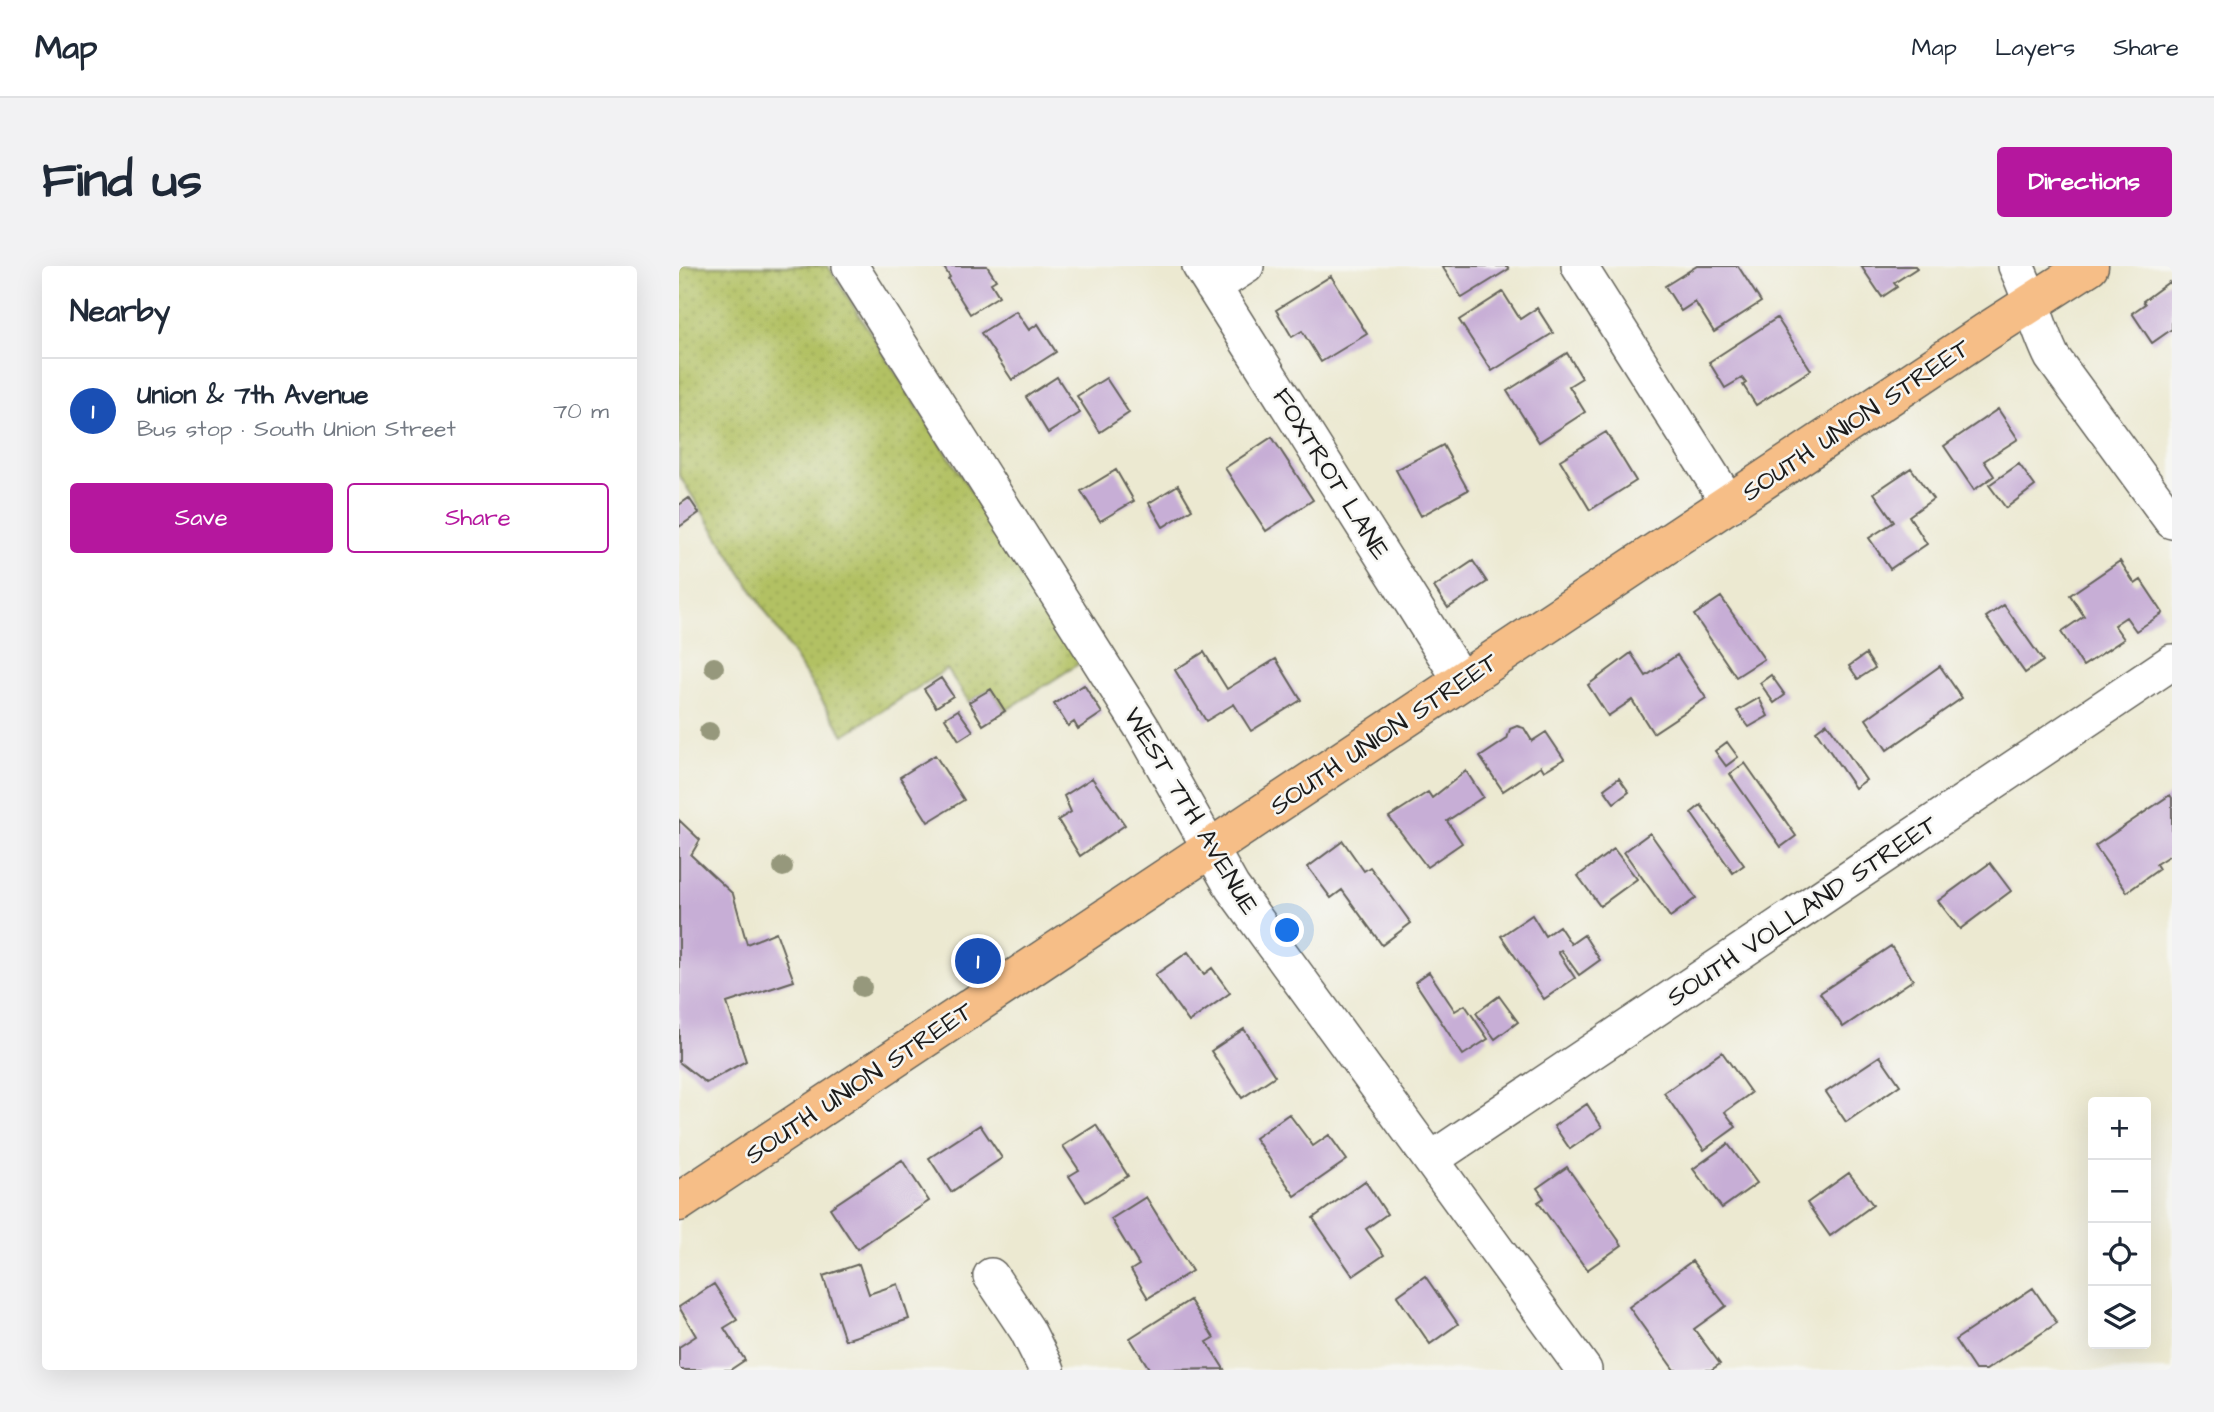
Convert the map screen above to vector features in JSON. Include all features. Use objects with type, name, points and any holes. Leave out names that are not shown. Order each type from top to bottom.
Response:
[{"type":"main road","name":"SOUTH UNION STREET","points":[[679,1202],[2089,266]]},
{"type":"street","name":"WEST 7TH AVENUE","points":[[851,266],[1145,731],[1232,887],[1584,1370]]},
{"type":"street","points":[[1206,277],[1246,266]]},
{"type":"street","points":[[1579,266],[1730,505]]},
{"type":"street","points":[[2016,266],[2025,284],[2039,330],[2052,357],[2172,521]]},
{"type":"street","name":"FOXTROT LANE","points":[[1206,277],[1462,682]]},
{"type":"street","name":"SOUTH VOLLAND STREET","points":[[1432,1159],[2172,662]]},
{"type":"street","points":[[991,1276],[1027,1330],[1047,1370]]},
{"type":"green space","points":[[679,266],[828,266],[1080,663],[1005,711],[991,689],[969,702],[947,669],[844,735],[679,475]]},
{"type":"building","points":[[943,266],[987,266],[996,280],[991,283],[999,296],[970,314]]},
{"type":"building","points":[[1442,266],[1507,266],[1509,269],[1462,298]]},
{"type":"building","points":[[1697,266],[1738,266],[1761,302],[1714,332],[1695,302],[1681,311],[1665,286]]},
{"type":"building","points":[[1861,266],[1917,268],[1894,283],[1897,287],[1882,297]]},
{"type":"building","points":[[1331,276],[1367,334],[1321,362],[1302,331],[1292,337],[1276,310]]},
{"type":"building","points":[[2169,282],[2172,286],[2172,329],[2152,343],[2132,313],[2145,304],[2143,301]]},
{"type":"building","points":[[1503,292],[1520,319],[1537,308],[1553,333],[1492,371],[1459,320]]},
{"type":"building","points":[[1016,311],[1029,330],[1038,324],[1056,352],[1012,380],[981,333]]},
{"type":"building","points":[[1777,318],[1811,370],[1756,405],[1743,385],[1746,383],[1742,378],[1725,388],[1709,362]]},
{"type":"building","points":[[1567,353],[1582,378],[1569,386],[1585,412],[1539,442],[1507,391]]},
{"type":"building","points":[[1057,377],[1080,413],[1048,433],[1026,397]]},
{"type":"building","points":[[1106,378],[1129,413],[1100,432],[1077,396]]},
{"type":"building","points":[[1998,409],[2018,439],[1984,461],[1994,476],[1974,490],[1944,446]]},
{"type":"building","points":[[1606,432],[1636,481],[1590,510],[1560,460]]},
{"type":"building","points":[[1272,437],[1313,500],[1266,531],[1225,468]]},
{"type":"building","points":[[1443,445],[1468,490],[1421,516],[1396,470]]},
{"type":"building","points":[[2019,464],[2035,486],[2006,508],[1989,485]]},
{"type":"building","points":[[1911,468],[1933,499],[1909,516],[1927,544],[1890,569],[1869,538],[1894,522],[1874,493]]},
{"type":"building","points":[[1116,470],[1134,501],[1100,521],[1081,491]]},
{"type":"building","points":[[1178,485],[1192,509],[1163,527],[1149,503]]},
{"type":"building","points":[[689,498],[699,513],[679,527],[679,505]]},
{"type":"building","points":[[1473,561],[1487,582],[1448,608],[1434,587]]},
{"type":"building","points":[[2120,561],[2135,584],[2141,580],[2163,613],[2136,631],[2126,617],[2114,625],[2124,639],[2083,666],[2061,632],[2084,616],[2070,595]]},
{"type":"building","points":[[1721,597],[1764,659],[1736,677],[1694,615]]},
{"type":"building","points":[[2004,605],[2043,661],[2025,673],[1986,617]]},
{"type":"building","points":[[1204,652],[1227,689],[1276,659],[1301,700],[1251,731],[1234,704],[1206,721],[1175,670]]},
{"type":"building","points":[[1631,653],[1646,676],[1677,655],[1706,698],[1653,733],[1632,700],[1608,716],[1588,685]]},
{"type":"building","points":[[1866,654],[1875,668],[1858,679],[1849,666]]},
{"type":"building","points":[[1940,666],[1962,698],[1887,750],[1866,719]]},
{"type":"building","points":[[1771,675],[1785,695],[1774,703],[1760,683]]},
{"type":"building","points":[[941,678],[953,696],[936,707],[924,689]]},
{"type":"building","points":[[1084,685],[1102,713],[1078,729],[1074,722],[1068,726],[1054,704]]},
{"type":"building","points":[[991,689],[1005,711],[983,725],[969,702]]},
{"type":"building","points":[[1759,698],[1768,716],[1749,727],[1737,711]]},
{"type":"building","points":[[958,710],[973,731],[959,740],[945,718]]},
{"type":"building","points":[[1827,723],[1866,780],[1855,788],[1816,731]]},
{"type":"building","points":[[1517,726],[1524,728],[1532,741],[1546,732],[1564,759],[1544,771],[1541,766],[1503,791],[1480,757],[1507,739],[1510,729]]},
{"type":"building","points":[[1727,742],[1738,757],[1726,766],[1715,751]]},
{"type":"building","points":[[935,755],[964,800],[928,822],[900,777]]},
{"type":"building","points":[[1745,763],[1796,836],[1781,847],[1730,774]]},
{"type":"building","points":[[1466,771],[1483,797],[1447,821],[1462,843],[1427,867],[1389,817],[1428,792],[1432,798]]},
{"type":"building","points":[[1092,778],[1125,825],[1080,856],[1058,820],[1071,812],[1064,796]]},
{"type":"building","points":[[1619,778],[1629,792],[1614,803],[1604,789]]},
{"type":"building","points":[[2170,795],[2172,854],[2156,864],[2159,869],[2127,892],[2095,846]]},
{"type":"building","points":[[1701,805],[1744,865],[1733,873],[1691,813]]},
{"type":"building","points":[[679,820],[700,840],[691,855],[733,894],[747,944],[776,932],[794,981],[727,1003],[746,1061],[706,1083],[679,1062]]},
{"type":"building","points":[[1650,833],[1696,898],[1670,917],[1624,852]]},
{"type":"building","points":[[1343,841],[1364,871],[1370,867],[1411,923],[1382,945],[1342,890],[1331,898],[1308,867]]},
{"type":"building","points":[[1614,849],[1637,879],[1600,906],[1578,876]]},
{"type":"building","points":[[1990,863],[2011,891],[1960,929],[1938,901]]},
{"type":"building","points":[[1532,915],[1545,936],[1559,926],[1571,944],[1584,935],[1600,960],[1579,975],[1561,950],[1558,952],[1575,978],[1544,999],[1501,936]]},
{"type":"building","points":[[1891,946],[1913,980],[1843,1027],[1820,993]]},
{"type":"building","points":[[1188,952],[1204,974],[1212,968],[1230,993],[1189,1022],[1155,975]]},
{"type":"building","points":[[1429,972],[1455,1011],[1465,1005],[1488,1039],[1463,1055],[1415,982]]},
{"type":"building","points":[[1499,996],[1518,1022],[1495,1039],[1476,1013]]},
{"type":"building","points":[[1244,1029],[1275,1076],[1242,1098],[1211,1051]]},
{"type":"building","points":[[1722,1052],[1751,1093],[1725,1112],[1736,1127],[1704,1150],[1664,1093]]},
{"type":"building","points":[[1880,1056],[1900,1085],[1846,1122],[1826,1092]]},
{"type":"building","points":[[1587,1104],[1602,1127],[1570,1149],[1554,1126]]},
{"type":"building","points":[[1289,1114],[1313,1146],[1329,1135],[1347,1160],[1295,1196],[1255,1138]]},
{"type":"building","points":[[980,1125],[1002,1158],[951,1192],[929,1158]]},
{"type":"building","points":[[1096,1125],[1128,1176],[1086,1202],[1069,1176],[1079,1170],[1063,1146]]},
{"type":"building","points":[[1728,1144],[1757,1183],[1722,1208],[1693,1169]]},
{"type":"building","points":[[902,1160],[929,1201],[857,1249],[830,1208]]},
{"type":"building","points":[[1567,1167],[1622,1245],[1587,1270],[1538,1202],[1544,1198],[1537,1188]]},
{"type":"building","points":[[1849,1173],[1873,1205],[1830,1236],[1807,1203]]},
{"type":"building","points":[[1365,1181],[1387,1214],[1366,1229],[1384,1255],[1353,1276],[1313,1218]]},
{"type":"building","points":[[1146,1197],[1192,1271],[1148,1298],[1131,1270],[1139,1265],[1111,1219]]},
{"type":"building","points":[[1692,1261],[1726,1306],[1694,1329],[1720,1364],[1711,1370],[1674,1370],[1629,1307]]},
{"type":"building","points":[[859,1264],[869,1294],[898,1284],[909,1319],[845,1340],[823,1276]]},
{"type":"building","points":[[1425,1276],[1458,1324],[1430,1344],[1397,1296]]},
{"type":"building","points":[[714,1284],[737,1320],[724,1328],[745,1360],[730,1370],[679,1370],[679,1347],[696,1336],[679,1307]]},
{"type":"building","points":[[2033,1288],[2057,1323],[1986,1370],[1975,1370],[1955,1340]]},
{"type":"building","points":[[1190,1300],[1214,1338],[1207,1342],[1224,1369],[1150,1370],[1130,1338]]},
{"type":"place","name":"Union & 7th Avenue","points":[[978,961]]}]
